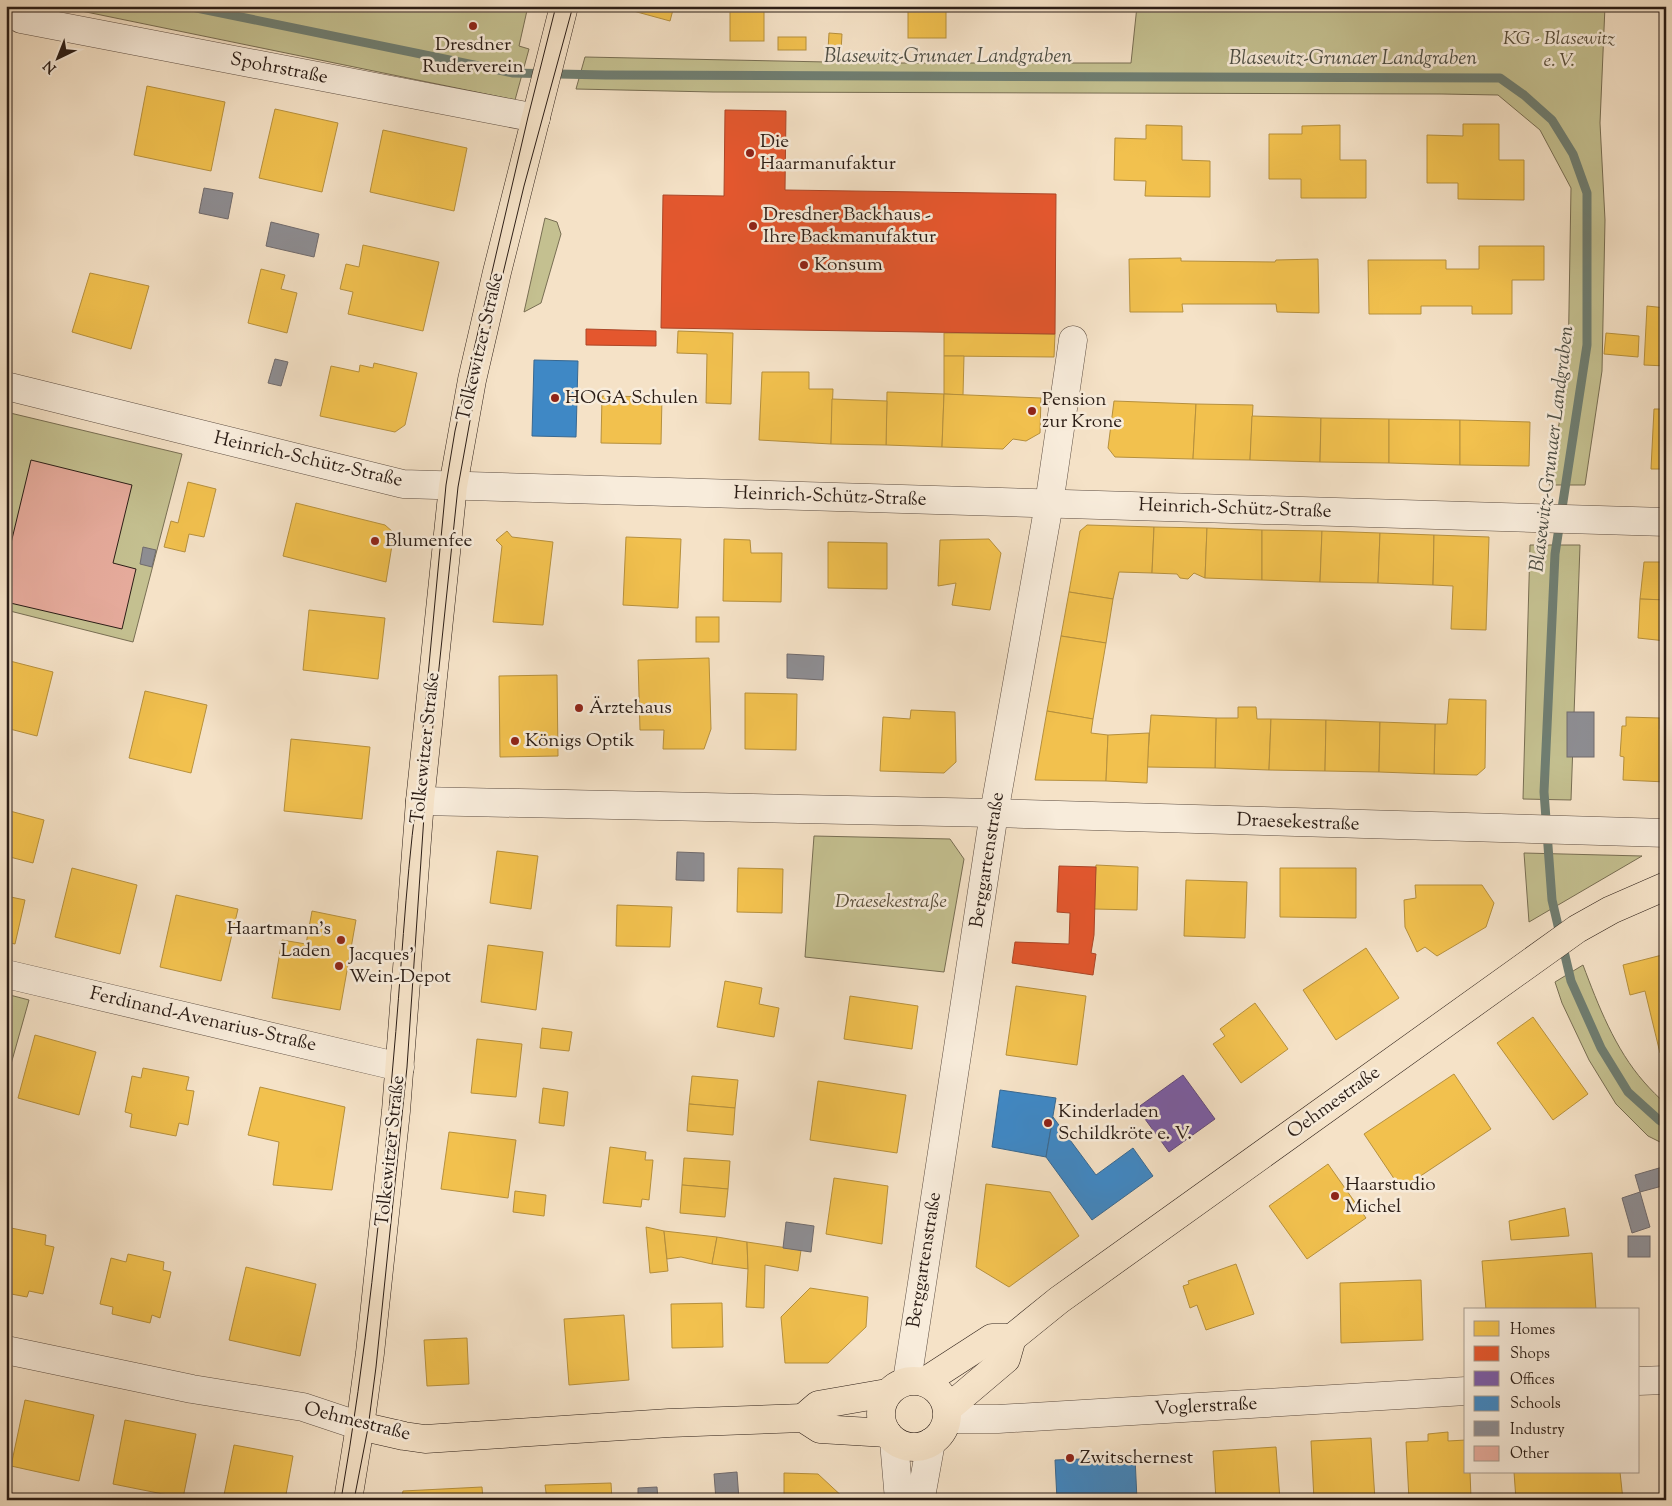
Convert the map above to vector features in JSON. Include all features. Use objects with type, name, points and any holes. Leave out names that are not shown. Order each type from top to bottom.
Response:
[{"type":"main road","name":"Tolkewitzer Straße","points":[[348,1500],[372,1333],[400,1067],[420,801],[453,486],[472,380],[499,263],[564,6]]},
{"type":"main road","name":"Oehmestraße","points":[[1012,1338],[1059,1300],[1577,929],[1611,910],[1666,886]]},
{"type":"main road","points":[[890,1437],[882,1424],[880,1414],[882,1402],[906,1385],[992,1338],[1012,1338],[1006,1359],[946,1414]]},
{"type":"main road","points":[[803,1418],[818,1405],[906,1385],[939,1392],[944,1400],[946,1414],[939,1436],[932,1442]]},
{"type":"main road","name":"Oehmestraße","points":[[360,1426],[425,1439],[686,1422],[803,1418],[820,1429],[890,1437],[903,1446],[914,1447],[932,1442]]},
{"type":"street","name":"Spohrstraße","points":[[21,20],[537,113]]},
{"type":"street","name":"Berggartenstraße","points":[[906,1385],[994,813],[1049,504],[1073,340]]},
{"type":"street","name":"Heinrich-Schütz-Straße","points":[[6,386],[403,484],[1666,522]]},
{"type":"street","name":"Draesekestraße","points":[[420,801],[994,813],[1666,834]]},
{"type":"street","name":"Ferdinand-Avenarius-Straße","points":[[6,974],[400,1067]]},
{"type":"street","name":"Oehmestraße","points":[[6,1350],[192,1389],[303,1407],[360,1426]]},
{"type":"street","points":[[1640,1381],[1666,1380]]},
{"type":"street","name":"Voglerstraße","points":[[946,1414],[998,1419],[1464,1392]]},
{"type":"street","points":[[890,1437],[899,1500]]},
{"type":"street","points":[[919,1500],[932,1442]]},
{"type":"green space","points":[[57,6],[528,6],[519,46],[529,49],[515,100]]},
{"type":"green space","name":"KG - Blasewitz e. V.","points":[[1137,6],[1605,6],[1600,123],[1605,220],[1602,371],[1585,485],[1549,485],[1568,369],[1571,188],[1540,130],[1498,95],[713,92],[576,89],[585,57],[876,63],[1131,63]]},
{"type":"green space","points":[[545,218],[557,222],[561,234],[541,303],[524,312]]},
{"type":"green space","points":[[6,412],[182,454],[133,642],[6,610]]},
{"type":"green space","points":[[1530,545],[1580,545],[1571,800],[1523,799]]},
{"type":"green space","name":"Draesekestraße","points":[[814,836],[950,839],[964,859],[944,972],[805,957]]},
{"type":"green space","points":[[1524,853],[1642,856],[1529,922]]},
{"type":"green space","points":[[1583,965],[1601,1011],[1624,1055],[1644,1082],[1666,1104],[1666,1145],[1648,1136],[1616,1104],[1589,1060],[1562,1003],[1555,982]]},
{"type":"green space","points":[[6,994],[29,1000],[6,1082]]},
{"type":"building: Homes","points":[[627,6],[674,6],[670,21],[626,9]]},
{"type":"building: Homes","points":[[730,6],[764,6],[764,41],[730,41]]},
{"type":"building: Homes","points":[[908,6],[946,6],[946,38],[908,38]]},
{"type":"building: Homes","points":[[829,33],[842,34],[841,51],[828,50]]},
{"type":"building: Homes","points":[[778,37],[806,37],[806,50],[778,50]]},
{"type":"building: Homes","points":[[147,86],[225,102],[211,171],[134,155]]},
{"type":"building: Homes","points":[[1663,103],[1666,103],[1666,163],[1661,163]]},
{"type":"building: Homes","points":[[275,109],[338,123],[322,192],[259,178]]},
{"type":"building: Homes","points":[[1463,124],[1499,124],[1499,160],[1524,160],[1524,200],[1458,199],[1458,183],[1427,183],[1427,135],[1463,136]]},
{"type":"building: Homes","points":[[1146,125],[1182,126],[1182,160],[1210,161],[1210,197],[1145,196],[1146,181],[1114,180],[1115,138],[1146,139]]},
{"type":"building: Homes","points":[[1340,125],[1340,160],[1366,160],[1366,198],[1301,198],[1301,179],[1269,179],[1269,134],[1302,134],[1302,126]]},
{"type":"building: Homes","points":[[383,130],[467,148],[454,211],[370,192]]},
{"type":"building: Homes","points":[[363,245],[439,262],[423,331],[348,314],[353,292],[340,289],[346,264],[359,267]]},
{"type":"building: Homes","points":[[1479,246],[1544,246],[1544,280],[1512,280],[1512,314],[1472,314],[1472,306],[1421,306],[1421,314],[1369,314],[1368,260],[1446,260],[1446,269],[1479,269]]},
{"type":"building: Homes","points":[[1181,258],[1181,261],[1275,262],[1276,260],[1318,259],[1319,313],[1277,312],[1276,304],[1182,304],[1183,312],[1130,312],[1129,259]]},
{"type":"building: Homes","points":[[261,269],[285,275],[281,289],[297,293],[287,333],[248,323]]},
{"type":"building: Homes","points":[[90,273],[149,286],[131,349],[72,332]]},
{"type":"building: Homes","points":[[1647,306],[1666,308],[1666,366],[1644,365]]},
{"type":"building: Homes","points":[[678,331],[733,333],[731,404],[706,403],[707,354],[677,353]]},
{"type":"building: Homes","points":[[944,333],[1055,334],[1054,357],[944,356]]},
{"type":"building: Homes","points":[[1606,333],[1639,336],[1638,357],[1604,354]]},
{"type":"building: Homes","points":[[944,356],[964,356],[963,395],[944,394]]},
{"type":"building: Homes","points":[[374,363],[417,373],[405,425],[395,432],[320,416],[331,366],[359,372],[360,365],[373,368]]},
{"type":"building: Homes","points":[[762,372],[809,372],[809,389],[833,389],[831,444],[759,440]]},
{"type":"building: Homes","points":[[887,392],[944,394],[942,447],[886,445]]},
{"type":"building: Homes","points":[[944,394],[1041,398],[1040,433],[1026,441],[1013,439],[1003,449],[942,447]]},
{"type":"building: Homes","points":[[602,396],[662,397],[661,444],[601,443]]},
{"type":"building: Homes","points":[[832,399],[887,401],[886,445],[831,444]]},
{"type":"building: Homes","points":[[1114,401],[1196,404],[1193,459],[1115,457],[1108,448]]},
{"type":"building: Homes","points":[[1196,404],[1253,405],[1250,460],[1193,459]]},
{"type":"building: Homes","points":[[1654,409],[1666,409],[1666,469],[1651,469]]},
{"type":"building: Homes","points":[[1252,416],[1321,418],[1320,462],[1250,460]]},
{"type":"building: Homes","points":[[1321,418],[1389,419],[1389,463],[1320,462]]},
{"type":"building: Homes","points":[[1389,419],[1460,420],[1460,465],[1389,463]]},
{"type":"building: Homes","points":[[1460,420],[1530,422],[1529,466],[1460,465]]},
{"type":"building: Homes","points":[[188,482],[216,489],[204,537],[189,534],[185,552],[164,547],[171,521],[178,523]]},
{"type":"building: Homes","points":[[296,503],[385,525],[394,533],[386,582],[283,556]]},
{"type":"building: Homes","points":[[1087,525],[1154,527],[1152,573],[1119,572],[1113,599],[1069,592],[1080,531]]},
{"type":"building: Homes","points":[[1154,527],[1207,528],[1205,578],[1194,573],[1188,579],[1180,578],[1177,574],[1152,573]]},
{"type":"building: Homes","points":[[1207,528],[1262,530],[1262,580],[1205,578]]},
{"type":"building: Homes","points":[[1262,530],[1322,531],[1320,582],[1262,580]]},
{"type":"building: Homes","points":[[507,531],[512,537],[553,542],[543,625],[493,622],[502,546],[496,540]]},
{"type":"building: Homes","points":[[1322,531],[1380,533],[1378,583],[1320,582]]},
{"type":"building: Homes","points":[[1380,533],[1434,535],[1433,585],[1378,583]]},
{"type":"building: Homes","points":[[1434,535],[1489,537],[1486,630],[1451,629],[1453,586],[1433,585]]},
{"type":"building: Homes","points":[[626,537],[681,539],[678,608],[623,605]]},
{"type":"building: Homes","points":[[724,539],[750,540],[751,553],[782,553],[781,602],[723,601]]},
{"type":"building: Homes","points":[[989,539],[1001,553],[990,610],[952,605],[956,583],[938,586],[940,540]]},
{"type":"building: Homes","points":[[828,542],[887,543],[887,589],[828,588]]},
{"type":"building: Homes","points":[[1644,562],[1666,562],[1666,600],[1640,599]]},
{"type":"building: Homes","points":[[1069,592],[1113,599],[1106,643],[1061,636]]},
{"type":"building: Homes","points":[[1640,599],[1666,600],[1666,641],[1638,638]]},
{"type":"building: Homes","points":[[309,610],[385,618],[378,679],[303,670]]},
{"type":"building: Homes","points":[[696,617],[719,617],[719,642],[696,642]]},
{"type":"building: Homes","points":[[1061,636],[1106,643],[1093,719],[1047,711]]},
{"type":"building: Homes","points":[[709,658],[711,729],[704,749],[663,749],[664,730],[640,730],[638,660]]},
{"type":"building: Homes","points":[[6,660],[53,672],[37,736],[6,728]]},
{"type":"building: Homes","points":[[557,675],[558,756],[500,757],[499,676]]},
{"type":"building: Homes","points":[[145,691],[207,705],[191,773],[129,758]]},
{"type":"building: Homes","points":[[745,693],[797,694],[796,750],[745,749]]},
{"type":"building: Homes","points":[[1449,699],[1486,700],[1485,768],[1477,775],[1434,774],[1435,724],[1447,724]]},
{"type":"building: Homes","points":[[1238,707],[1256,707],[1257,719],[1271,719],[1269,770],[1215,768],[1216,718],[1238,718]]},
{"type":"building: Homes","points":[[911,710],[955,712],[956,762],[944,773],[880,771],[883,717],[910,719]]},
{"type":"building: Homes","points":[[1047,711],[1093,719],[1091,733],[1108,735],[1106,781],[1035,780]]},
{"type":"building: Homes","points":[[1151,715],[1216,718],[1215,768],[1147,767]]},
{"type":"building: Homes","points":[[1626,717],[1660,718],[1660,729],[1666,729],[1666,782],[1623,780],[1624,757],[1620,756],[1622,726],[1626,726]]},
{"type":"building: Homes","points":[[1271,719],[1326,720],[1325,771],[1269,770]]},
{"type":"building: Homes","points":[[1326,720],[1380,722],[1379,772],[1325,771]]},
{"type":"building: Homes","points":[[1380,722],[1435,724],[1434,774],[1379,772]]},
{"type":"building: Homes","points":[[1149,733],[1147,783],[1106,781],[1108,735]]},
{"type":"building: Homes","points":[[291,739],[370,747],[362,819],[284,811]]},
{"type":"building: Homes","points":[[6,810],[44,820],[33,863],[6,856]]},
{"type":"building: Homes","points":[[497,851],[538,856],[531,909],[490,903]]},
{"type":"building: Homes","points":[[1096,865],[1138,867],[1137,910],[1094,909]]},
{"type":"building: Homes","points":[[72,868],[137,885],[120,954],[55,937]]},
{"type":"building: Homes","points":[[738,868],[783,869],[782,913],[737,912]]},
{"type":"building: Homes","points":[[1280,868],[1356,868],[1356,918],[1280,917]]},
{"type":"building: Homes","points":[[1186,880],[1247,882],[1245,938],[1184,936]]},
{"type":"building: Homes","points":[[1415,885],[1482,885],[1494,903],[1486,927],[1437,956],[1425,947],[1417,952],[1405,927],[1404,900],[1416,898]]},
{"type":"building: Homes","points":[[176,895],[238,909],[221,981],[160,967]]},
{"type":"building: Homes","points":[[6,896],[25,900],[15,944],[6,942]]},
{"type":"building: Homes","points":[[617,905],[672,907],[670,947],[616,946]]},
{"type":"building: Homes","points":[[312,911],[356,920],[340,1010],[272,998],[282,940],[306,944]]},
{"type":"building: Homes","points":[[488,945],[543,952],[536,1010],[481,1002]]},
{"type":"building: Homes","points":[[1366,948],[1399,998],[1336,1040],[1303,990]]},
{"type":"building: Homes","points":[[1666,954],[1666,1051],[1660,1053],[1645,991],[1630,995],[1623,965]]},
{"type":"building: Homes","points":[[725,981],[762,988],[759,1004],[779,1008],[774,1037],[717,1027]]},
{"type":"building: Homes","points":[[1016,986],[1086,996],[1077,1065],[1006,1055]]},
{"type":"building: Homes","points":[[850,996],[918,1006],[912,1049],[844,1039]]},
{"type":"building: Homes","points":[[1255,1003],[1288,1049],[1241,1083],[1213,1044],[1225,1036],[1220,1029]]},
{"type":"building: Homes","points":[[1533,1017],[1588,1094],[1553,1120],[1497,1043]]},
{"type":"building: Homes","points":[[542,1028],[572,1032],[569,1051],[540,1048]]},
{"type":"building: Homes","points":[[35,1035],[96,1052],[79,1115],[18,1098]]},
{"type":"building: Homes","points":[[477,1039],[522,1044],[516,1097],[471,1093]]},
{"type":"building: Homes","points":[[143,1068],[189,1077],[186,1090],[194,1091],[188,1125],[179,1123],[176,1136],[130,1127],[132,1114],[125,1112],[132,1076],[141,1078]]},
{"type":"building: Homes","points":[[1454,1074],[1491,1129],[1401,1189],[1364,1134]]},
{"type":"building: Homes","points":[[692,1076],[738,1080],[735,1108],[689,1104]]},
{"type":"building: Homes","points":[[818,1081],[906,1095],[897,1153],[810,1140]]},
{"type":"building: Homes","points":[[260,1087],[345,1107],[332,1190],[273,1185],[279,1142],[248,1135]]},
{"type":"building: Homes","points":[[543,1088],[568,1092],[564,1126],[539,1123]]},
{"type":"building: Homes","points":[[689,1104],[735,1108],[733,1135],[687,1131]]},
{"type":"building: Homes","points":[[449,1132],[516,1140],[508,1198],[441,1189]]},
{"type":"building: Homes","points":[[610,1147],[646,1152],[645,1160],[653,1160],[649,1200],[642,1199],[641,1207],[603,1203]]},
{"type":"building: Homes","points":[[684,1158],[730,1161],[728,1189],[682,1185]]},
{"type":"building: Homes","points":[[1328,1164],[1366,1218],[1307,1259],[1269,1206]]},
{"type":"building: Homes","points":[[834,1178],[888,1186],[882,1244],[826,1234]]},
{"type":"building: Homes","points":[[986,1184],[1050,1192],[1079,1236],[1009,1287],[976,1267]]},
{"type":"building: Homes","points":[[682,1185],[728,1189],[725,1217],[680,1213]]},
{"type":"building: Homes","points":[[515,1191],[546,1195],[544,1216],[513,1212]]},
{"type":"building: Homes","points":[[1565,1208],[1569,1236],[1511,1240],[1509,1221]]},
{"type":"building: Homes","points":[[6,1227],[46,1235],[45,1245],[54,1247],[43,1294],[29,1291],[27,1297],[6,1293]]},
{"type":"building: Homes","points":[[646,1227],[664,1231],[668,1271],[650,1273]]},
{"type":"building: Homes","points":[[664,1231],[717,1237],[712,1264],[681,1257],[667,1259]]},
{"type":"building: Homes","points":[[717,1237],[747,1242],[748,1269],[712,1264]]},
{"type":"building: Homes","points":[[747,1242],[801,1250],[798,1271],[765,1265],[764,1308],[746,1307]]},
{"type":"building: Homes","points":[[1592,1253],[1596,1308],[1486,1308],[1482,1261]]},
{"type":"building: Homes","points":[[128,1254],[164,1262],[163,1270],[171,1272],[160,1318],[152,1315],[150,1323],[112,1314],[113,1307],[100,1304],[111,1258],[126,1262]]},
{"type":"building: Homes","points":[[1236,1264],[1254,1314],[1206,1330],[1197,1305],[1190,1308],[1183,1286],[1189,1284],[1188,1281]]},
{"type":"building: Homes","points":[[246,1267],[316,1284],[300,1356],[229,1340]]},
{"type":"building: Homes","points":[[1421,1280],[1423,1340],[1341,1343],[1340,1283]]},
{"type":"building: Homes","points":[[810,1288],[868,1297],[866,1327],[828,1363],[785,1363],[781,1317]]},
{"type":"building: Homes","points":[[722,1303],[723,1347],[672,1348],[671,1304]]},
{"type":"building: Homes","points":[[624,1315],[629,1380],[569,1385],[564,1319]]},
{"type":"building: Homes","points":[[467,1338],[469,1384],[427,1386],[424,1340]]},
{"type":"building: Homes","points":[[25,1400],[94,1415],[79,1481],[11,1466]]},
{"type":"building: Homes","points":[[125,1420],[196,1434],[183,1498],[113,1484]]},
{"type":"building: Homes","points":[[1448,1432],[1448,1441],[1464,1440],[1464,1474],[1470,1474],[1471,1498],[1409,1500],[1406,1442],[1428,1441],[1428,1434]]},
{"type":"building: Homes","points":[[1371,1438],[1375,1500],[1314,1500],[1311,1441]]},
{"type":"building: Homes","points":[[234,1445],[293,1456],[285,1500],[223,1500]]},
{"type":"building: Homes","points":[[1276,1447],[1280,1500],[1216,1500],[1213,1451]]},
{"type":"building: Homes","points":[[784,1473],[818,1474],[846,1500],[784,1500]]},
{"type":"building: Homes","points":[[1514,1474],[1620,1474],[1623,1500],[1516,1500]]},
{"type":"building: Homes","points":[[611,1483],[612,1500],[547,1500],[545,1485]]},
{"type":"building: Homes","points":[[482,1487],[483,1500],[401,1500],[403,1491]]},
{"type":"building: Shops","points":[[725,110],[786,111],[785,190],[1056,194],[1055,334],[661,328],[663,195],[724,196]]},
{"type":"building: Shops","points":[[586,329],[656,331],[656,346],[586,345]]},
{"type":"building: Shops","points":[[1059,866],[1096,867],[1094,935],[1091,953],[1096,954],[1093,975],[1012,963],[1015,942],[1069,944],[1070,913],[1057,912]]},
{"type":"building: Offices","points":[[1183,1075],[1215,1119],[1169,1152],[1137,1108]]},
{"type":"building: Schools","name":"HOGA Schulen","points":[[534,360],[578,361],[576,437],[532,436]]},
{"type":"building: Schools","points":[[1000,1090],[1056,1098],[1046,1157],[992,1147]]},
{"type":"building: Schools","points":[[1053,1117],[1096,1175],[1133,1148],[1153,1176],[1092,1220],[1046,1157]]},
{"type":"building: Schools","points":[[1135,1457],[1137,1500],[1057,1500],[1055,1460]]},
{"type":"building: Industry","points":[[204,188],[233,193],[228,219],[199,213]]},
{"type":"building: Industry","points":[[271,222],[319,234],[314,257],[266,246]]},
{"type":"building: Industry","points":[[275,359],[288,362],[281,386],[268,383]]},
{"type":"building: Industry","points":[[143,547],[156,550],[152,567],[140,564]]},
{"type":"building: Industry","points":[[787,654],[824,656],[823,680],[787,678]]},
{"type":"building: Industry","points":[[1567,712],[1594,712],[1594,757],[1567,757]]},
{"type":"building: Industry","points":[[677,852],[704,853],[704,881],[676,880]]},
{"type":"building: Industry","points":[[1666,1166],[1666,1185],[1640,1192],[1635,1175]]},
{"type":"building: Industry","points":[[1640,1192],[1650,1227],[1632,1233],[1622,1198]]},
{"type":"building: Industry","points":[[786,1222],[814,1226],[811,1252],[783,1248]]},
{"type":"building: Industry","points":[[1628,1236],[1650,1236],[1650,1257],[1628,1257]]},
{"type":"building: Industry","points":[[737,1472],[739,1500],[716,1500],[714,1474]]},
{"type":"building: Industry","points":[[657,1487],[658,1500],[638,1500],[638,1488]]},
{"type":"building: Other","points":[[31,460],[132,485],[113,563],[136,569],[122,629],[6,602],[6,564]]},
{"type":"waterway","name":"Blasewitz‐Grunaer Landgraben","points":[[187,6],[513,73],[605,75],[1500,78],[1524,95],[1552,120],[1573,154],[1587,193],[1587,345],[1555,554],[1544,792],[1552,900],[1571,981],[1601,1048],[1628,1092],[1666,1124]]},
{"type":"tram line","points":[[341,1500],[358,1392],[378,1228],[409,868],[446,485],[455,431],[528,117],[556,6]]},
{"type":"tram line","points":[[354,1500],[368,1428],[376,1367],[407,1067],[425,801],[458,487],[477,382],[524,186],[573,6]]},
{"type":"place","name":"Dresdner Ruderverein","points":[[473,26]]},
{"type":"place","name":"Die Haarmanufaktur","points":[[750,153]]},
{"type":"place","name":"Dresdner Backhaus - Ihre Backmanufaktur","points":[[753,226]]},
{"type":"place","name":"Konsum","points":[[804,265]]},
{"type":"place","name":"HOGA Schulen","points":[[555,398]]},
{"type":"place","name":"Pension zur Krone","points":[[1032,411]]},
{"type":"place","name":"Blumenfee","points":[[375,541]]},
{"type":"place","name":"Ärztehaus","points":[[579,708]]},
{"type":"place","name":"Königs Optik","points":[[515,741]]},
{"type":"place","name":"Haartmann's Laden","points":[[341,940]]},
{"type":"place","name":"Jacques’ Wein-Depot","points":[[339,966]]},
{"type":"place","name":"Kinderladen Schildkröte e. V.","points":[[1048,1123]]},
{"type":"place","name":"Haarstudio Michel","points":[[1335,1196]]},
{"type":"place","name":"Zwitschernest","points":[[1070,1458]]}]
